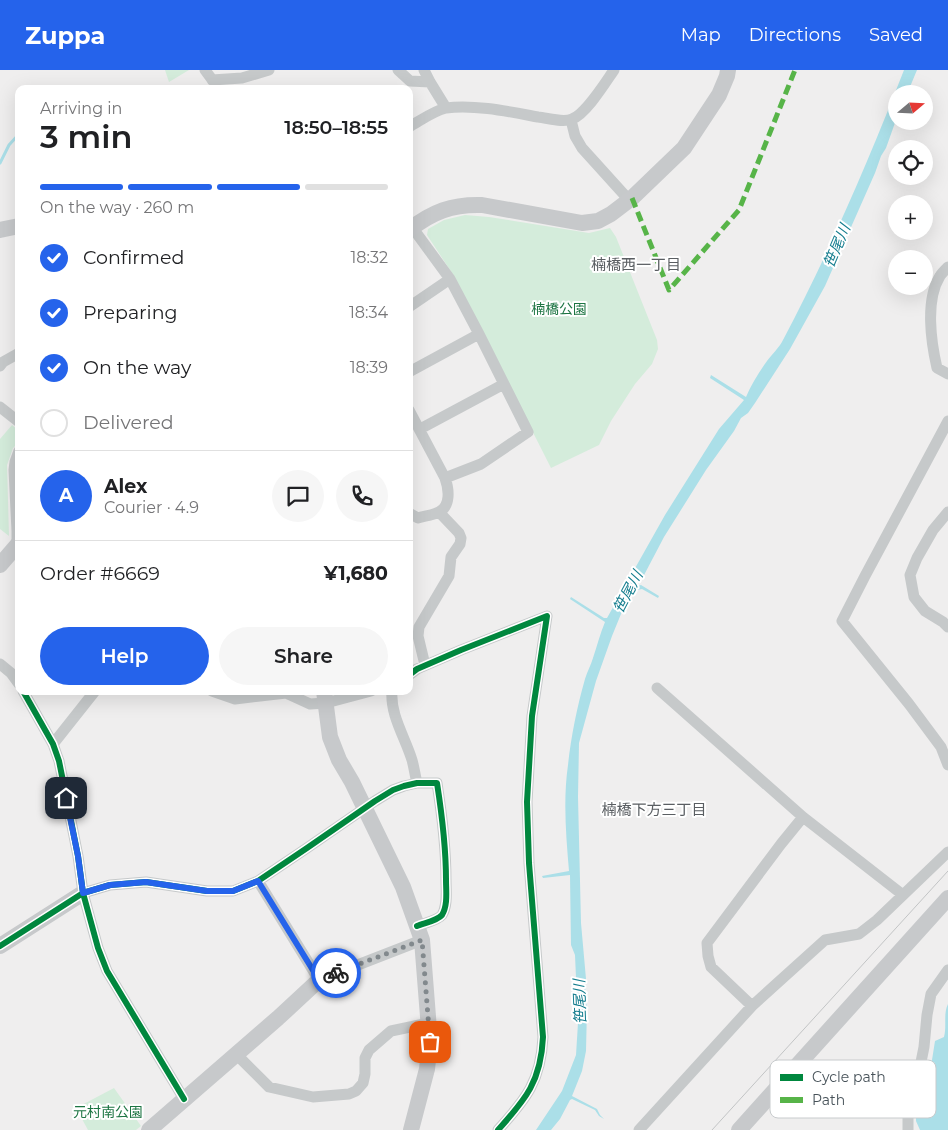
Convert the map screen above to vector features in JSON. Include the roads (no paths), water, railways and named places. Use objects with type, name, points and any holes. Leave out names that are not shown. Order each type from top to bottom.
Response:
[{"type":"street","points":[[212,79],[242,78],[269,70]]},
{"type":"street","points":[[398,70],[410,81],[430,82]]},
{"type":"street","points":[[424,70],[446,108]]},
{"type":"street","points":[[413,125],[440,110],[464,107],[571,120],[580,114],[614,70]]},
{"type":"street","points":[[413,227],[445,209],[469,204],[582,223],[590,223],[604,218],[630,200],[684,148],[719,95],[728,70]]},
{"type":"street","points":[[571,120],[575,136],[582,148],[630,200]]},
{"type":"street","points":[[0,230],[15,227]]},
{"type":"street","points":[[413,233],[450,279],[528,432],[481,464],[445,478]]},
{"type":"street","points":[[948,267],[940,276],[933,292],[930,318],[931,340],[938,368],[948,374]]},
{"type":"street","points":[[413,305],[450,279]]},
{"type":"street","points":[[413,370],[479,334]]},
{"type":"street","points":[[0,366],[3,362],[15,355]]},
{"type":"street","points":[[420,429],[504,384]]},
{"type":"street","points":[[0,407],[15,419]]},
{"type":"street","points":[[413,417],[445,478],[448,488],[446,507],[439,512],[418,518],[413,515]]},
{"type":"street","points":[[948,420],[842,621],[941,747],[948,765]]},
{"type":"street","points":[[15,460],[15,490]]},
{"type":"street","points":[[426,666],[418,636],[419,627],[449,576],[451,557],[460,544],[461,538],[459,533],[439,512]]},
{"type":"street","points":[[948,512],[932,530],[910,575],[914,597],[925,611],[948,627]]},
{"type":"street","points":[[0,565],[15,548]]},
{"type":"street","points":[[413,672],[468,647],[547,616],[532,716],[527,802],[529,864],[544,1037],[543,1052],[538,1074],[530,1089],[498,1130]]},
{"type":"street","points":[[0,664],[15,677]]},
{"type":"street","points":[[657,688],[803,816],[903,895]]},
{"type":"street","points":[[25,695],[53,744],[59,761],[78,856],[83,893],[98,948],[108,972],[184,1099]]},
{"type":"street","points":[[53,744],[92,695]]},
{"type":"street","points":[[224,695],[235,699],[269,695]]},
{"type":"street","points":[[290,695],[310,704],[325,697],[340,695]]},
{"type":"street","points":[[392,695],[394,710],[412,759],[417,783]]},
{"type":"street","points":[[325,697],[330,737],[339,760],[403,887],[420,933],[430,1042],[427,1069],[411,1130]]},
{"type":"street","points":[[0,946],[83,893],[110,885],[146,882],[207,891],[233,891],[258,881],[393,790],[417,783],[437,783],[443,817],[446,855],[446,898],[442,915],[420,933],[319,980],[149,1130]]},
{"type":"street","points":[[752,1006],[711,968],[708,956],[708,943],[803,816]]},
{"type":"street","points":[[639,1130],[752,1006],[825,940],[859,934],[948,852]]},
{"type":"street","points":[[258,881],[319,980]]},
{"type":"street","points":[[802,1060],[948,898]]},
{"type":"street","points":[[921,1060],[926,1015],[931,994],[948,970]]},
{"type":"street","points":[[236,1054],[269,1087],[313,1097],[349,1094],[356,1091],[363,1083],[366,1074],[365,1058],[369,1050],[391,1031],[429,1022]]},
{"type":"street","points":[[739,1130],[770,1096]]},
{"type":"water","points":[[904,70],[917,70],[911,85],[898,85]]},
{"type":"water","name":"笹尾川","points":[[888,109],[888,130],[892,130],[825,286],[790,349],[755,403],[748,413],[741,418],[706,470],[664,537],[643,577],[640,578],[637,586],[641,585],[659,596],[658,598],[642,589],[630,592],[596,681],[579,743],[578,797],[581,923],[587,1008],[586,1051],[582,1071],[572,1096],[597,1109],[604,1119],[599,1116],[595,1110],[572,1099],[551,1130],[536,1130],[562,1091],[576,1055],[578,1023],[575,955],[571,945],[570,875],[543,878],[542,876],[569,871],[565,805],[566,778],[577,711],[585,679],[605,622],[570,599],[571,597],[604,618],[607,618],[665,515],[719,429],[744,400],[710,378],[711,375],[746,397],[761,370],[781,343],[800,307],[847,207]]},
{"type":"water","points":[[948,1004],[948,1130],[920,1130],[916,1118],[936,1118],[936,1060],[932,1060],[935,1041],[944,1037]]},
{"type":"waterway","points":[[0,163],[9,145],[15,138]]},
{"type":"tram line","points":[[776,1060],[948,871]]},
{"type":"tram line","points":[[712,1130],[770,1066]]},
{"type":"district","name":"楠橋西一丁目","points":[[636,265]]},
{"type":"district","name":"楠橋下方三丁目","points":[[654,810]]},
{"type":"park label","name":"楠橋公園","points":[[559,309]]},
{"type":"park label","name":"元村南公園","points":[[108,1112]]}]
